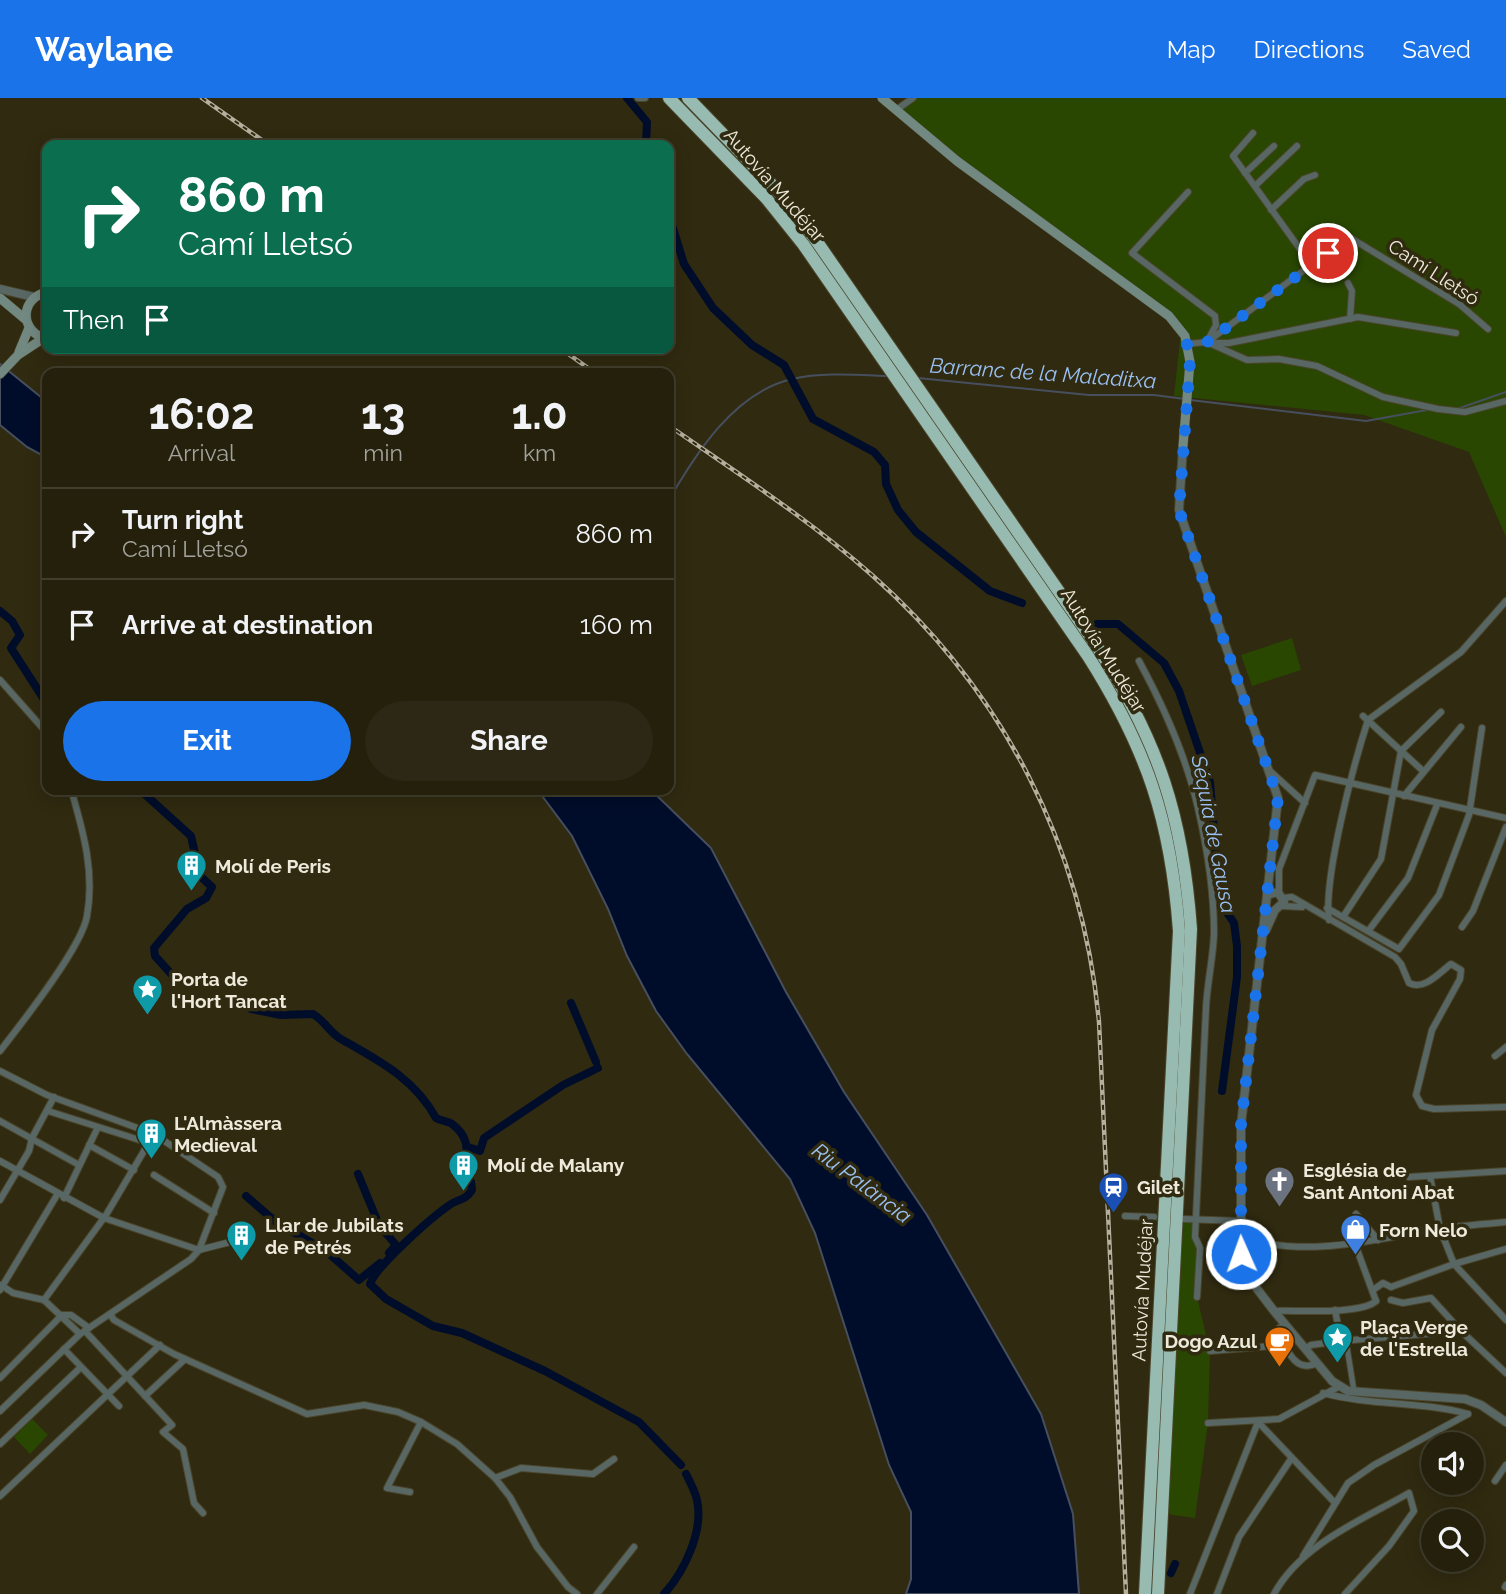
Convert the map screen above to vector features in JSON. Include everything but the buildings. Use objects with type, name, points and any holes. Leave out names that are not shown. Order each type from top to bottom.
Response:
[{"type":"highway","name":"Autovía Mudéjar","points":[[669,98],[766,198],[803,244],[1116,700],[1153,782],[1167,831],[1175,879],[1179,931],[1145,1594]]},
{"type":"highway","name":"Autovía Mudéjar","points":[[688,98],[777,190],[901,363],[1126,692],[1165,777],[1179,824],[1191,929],[1158,1594]]},
{"type":"main road","points":[[882,98],[957,161],[1169,316],[1185,336],[1190,362],[1183,446]]},
{"type":"main road","points":[[18,355],[27,324],[26,307],[34,297],[42,294]]},
{"type":"main road","points":[[0,298],[42,336]]},
{"type":"main road","points":[[0,374],[18,355],[42,340]]},
{"type":"street","points":[[638,98],[645,98]]},
{"type":"street","points":[[896,110],[913,98]]},
{"type":"street","points":[[1254,133],[1233,156],[1305,256],[1307,268]]},
{"type":"street","points":[[1245,173],[1274,146]]},
{"type":"street","points":[[1255,186],[1297,146]]},
{"type":"street","points":[[1271,210],[1304,179],[1315,175]]},
{"type":"street","points":[[1188,192],[1132,253],[1214,316],[1216,325],[1207,342]]},
{"type":"street","name":"Camí Lletsó","points":[[1207,342],[1349,237],[1459,304],[1488,329]]},
{"type":"street","points":[[1348,283],[1352,291],[1350,319]]},
{"type":"street","points":[[0,289],[34,297]]},
{"type":"street","points":[[1187,344],[1229,343],[1358,317],[1456,333]]},
{"type":"street","points":[[1207,342],[1247,360],[1279,359],[1317,366],[1364,389],[1403,402],[1465,412],[1506,401]]},
{"type":"street","points":[[1183,446],[1179,510],[1278,798],[1267,895],[1329,920],[1395,957],[1409,983],[1415,986],[1451,964],[1461,970],[1460,979],[1432,1030],[1416,1095],[1422,1106],[1434,1109],[1506,1107]]},
{"type":"street","points":[[1329,920],[1327,908],[1366,718],[1461,652],[1506,601]]},
{"type":"street","points":[[1139,661],[1162,704],[1186,766],[1199,810],[1212,901],[1214,935],[1206,1006],[1195,1219],[1195,1237],[1200,1248],[1198,1297]]},
{"type":"street","points":[[0,680],[42,727]]},
{"type":"street","points":[[1343,916],[1381,859],[1391,792],[1401,751],[1441,712]]},
{"type":"street","points":[[1366,718],[1423,771]]},
{"type":"street","points":[[1404,796],[1461,727]]},
{"type":"street","points":[[1327,908],[1399,949],[1439,895],[1470,811],[1482,728]]},
{"type":"street","points":[[1268,769],[1305,803]]},
{"type":"street","points":[[1506,818],[1437,805],[1315,775],[1279,869],[1277,901],[1262,940],[1241,1125],[1239,1221],[1244,1267],[1274,1311],[1340,1386],[1354,1391],[1465,1399],[1481,1405],[1506,1422]]},
{"type":"street","points":[[0,1051],[42,995],[81,933],[87,917],[90,878],[87,845],[73,795]]},
{"type":"street","points":[[1369,930],[1408,878],[1437,805]]},
{"type":"street","points":[[1462,927],[1473,911],[1506,827]]},
{"type":"street","points":[[1272,863],[1277,901]]},
{"type":"street","points":[[1495,1056],[1506,1047]]},
{"type":"street","points":[[0,1070],[54,1097],[154,1134],[218,1177],[223,1187],[199,1250]]},
{"type":"street","points":[[0,1200],[54,1097]]},
{"type":"street","points":[[48,1111],[149,1143]]},
{"type":"street","points":[[0,1121],[79,1165]]},
{"type":"street","points":[[85,1331],[44,1300],[13,1293],[1,1287],[61,1196],[98,1127]]},
{"type":"street","points":[[44,1300],[104,1218],[154,1134]]},
{"type":"street","points":[[89,1144],[134,1170]]},
{"type":"street","points":[[0,1161],[104,1218],[199,1250]]},
{"type":"street","points":[[1409,1177],[1506,1171]]},
{"type":"street","points":[[154,1175],[214,1213]]},
{"type":"street","points":[[1430,1176],[1440,1229],[1454,1264],[1506,1320]]},
{"type":"street","points":[[1356,1214],[1378,1240]]},
{"type":"street","points":[[1125,1216],[1154,1217]]},
{"type":"street","points":[[1183,1219],[1239,1221]]},
{"type":"street","points":[[1240,1236],[1265,1245],[1355,1244],[1440,1229],[1506,1222]]},
{"type":"street","points":[[1,1409],[64,1349],[115,1308],[121,1309],[199,1250],[238,1240]]},
{"type":"street","points":[[1355,1244],[1367,1283],[1373,1290],[1376,1301]]},
{"type":"street","points":[[1373,1290],[1380,1283],[1391,1287],[1506,1249]]},
{"type":"street","points":[[1391,1287],[1391,1300]]},
{"type":"street","points":[[1376,1301],[1385,1304],[1391,1300],[1403,1303],[1432,1298],[1461,1331],[1506,1373]]},
{"type":"street","points":[[1274,1311],[1335,1310],[1371,1306],[1376,1301]]},
{"type":"street","points":[[120,1321],[124,1315],[121,1309]]},
{"type":"street","points":[[1335,1310],[1354,1391]]},
{"type":"street","points":[[110,1314],[114,1320],[185,1359],[307,1414],[364,1405],[398,1412],[421,1422],[457,1444],[495,1478],[510,1497],[537,1547],[575,1593]]},
{"type":"street","points":[[0,1378],[62,1315],[71,1315],[172,1425],[163,1432],[183,1450],[194,1503],[203,1513]]},
{"type":"street","points":[[1285,1324],[1279,1328],[1284,1345],[1296,1361],[1311,1366],[1317,1363]]},
{"type":"street","points":[[1305,1349],[1311,1345],[1343,1341],[1461,1331]]},
{"type":"street","points":[[0,1496],[160,1345]]},
{"type":"street","points":[[1210,1351],[1284,1345]]},
{"type":"street","points":[[64,1349],[119,1406]]},
{"type":"street","points":[[145,1396],[185,1359]]},
{"type":"street","points":[[0,1444],[81,1367]]},
{"type":"street","points":[[1208,1423],[1279,1419],[1340,1386]]},
{"type":"street","points":[[1274,1594],[1283,1576],[1302,1557],[1348,1483],[1374,1465],[1468,1414],[1443,1407],[1390,1404],[1324,1393]]},
{"type":"street","points":[[410,1492],[387,1488],[421,1422]]},
{"type":"street","points":[[1258,1422],[1335,1503]]},
{"type":"street","points":[[1190,1594],[1258,1422]]},
{"type":"street","points":[[1217,1594],[1239,1536],[1291,1459]]},
{"type":"street","points":[[495,1478],[521,1468],[593,1474],[614,1460]]},
{"type":"street","points":[[1495,1481],[1506,1465]]},
{"type":"street","points":[[1302,1557],[1409,1493],[1414,1511],[1389,1546],[1345,1594]]},
{"type":"street","points":[[597,1594],[634,1547]]},
{"type":"green space","points":[[911,98],[1506,98],[1506,537],[1469,452],[1364,415],[1174,396],[1181,331],[896,110]]},
{"type":"green space","points":[[1292,638],[1301,670],[1252,686],[1241,655]]},
{"type":"green space","points":[[1183,1219],[1195,1219],[1195,1237],[1200,1248],[1197,1297],[1210,1351],[1208,1423],[1195,1518],[1167,1514]]},
{"type":"green space","points":[[32,1419],[48,1435],[30,1454],[14,1437]]},
{"type":"water","points":[[0,364],[42,398],[42,455],[0,425]]},
{"type":"water","name":"Riu Palància","points":[[541,795],[656,795],[711,848],[786,992],[844,1092],[927,1215],[1041,1414],[1073,1514],[1079,1594],[906,1594],[911,1579],[911,1512],[889,1465],[815,1233],[790,1179],[687,1054],[656,1011],[627,956],[608,909],[572,836]]},
{"type":"waterway","name":"Séquia de Gausa","points":[[627,98],[647,122],[646,140]]},
{"type":"waterway","name":"Séquia de Gausa","points":[[674,232],[684,264],[713,308],[752,345],[784,365],[813,419],[874,452],[885,465],[886,484],[898,510],[916,532],[990,591],[1022,603]]},
{"type":"waterway","name":"Barranc de la Maladitxa","points":[[674,491],[719,427],[734,411],[771,386],[815,375],[888,376]]},
{"type":"waterway","name":"Barranc de la Maladitxa","points":[[918,378],[1089,395],[1154,395],[1185,399]]},
{"type":"waterway","name":"Barranc de la Maladitxa","points":[[1457,409],[1506,392]]},
{"type":"waterway","name":"Barranc de la Maladitxa","points":[[1190,400],[1366,421],[1427,410]]},
{"type":"waterway","points":[[0,611],[12,621],[20,635],[11,648],[42,696]]},
{"type":"waterway","name":"Séquia de Gausa","points":[[1097,624],[1118,624],[1164,663],[1179,691],[1210,782],[1217,868],[1224,908],[1234,923],[1237,946],[1237,977],[1222,1091]]},
{"type":"waterway","points":[[146,795],[191,836],[200,876],[212,887],[206,898],[187,909],[154,948],[155,956],[174,977]]},
{"type":"waterway","points":[[571,1003],[596,1062]]},
{"type":"waterway","points":[[251,1009],[281,1015],[313,1014],[337,1036],[406,1081],[436,1118],[458,1129],[465,1140],[467,1172]]},
{"type":"waterway","points":[[468,1147],[480,1151],[484,1138],[563,1085],[598,1068]]},
{"type":"waterway","points":[[358,1174],[379,1225],[396,1245],[389,1253]]},
{"type":"waterway","points":[[471,1182],[472,1190],[467,1196],[451,1204],[419,1230],[383,1266],[370,1284],[386,1299],[433,1326],[462,1333],[545,1371],[639,1422],[681,1465]]},
{"type":"waterway","points":[[246,1196],[276,1222],[326,1251],[359,1280],[380,1263]]},
{"type":"waterway","points":[[664,1594],[685,1563],[698,1525],[697,1500],[686,1474]]},
{"type":"waterway","name":"Séquia de Gausa","points":[[1171,1573],[1175,1564]]},
{"type":"railway","points":[[202,98],[262,140]]},
{"type":"railway","points":[[568,354],[588,368]]},
{"type":"railway","points":[[674,429],[849,555],[919,621],[961,670],[997,722],[1029,776],[1055,834],[1075,895],[1090,957],[1099,1022],[1126,1594]]},
{"type":"place","name":"Molí de Peris","points":[[192,893]]},
{"type":"place","name":"Porta de l'Hort Tancat","points":[[148,1017]]},
{"type":"place","name":"L'Almàssera Medieval","points":[[151,1161]]},
{"type":"place","name":"Molí de Malany","points":[[464,1192]]},
{"type":"place","name":"Església de Sant Antoni Abat","points":[[1280,1208]]},
{"type":"place","name":"Gilet","points":[[1114,1214]]},
{"type":"place","name":"Forn Nelo","points":[[1356,1257]]},
{"type":"place","name":"Llar de Jubilats de Petrés","points":[[242,1263]]},
{"type":"place","name":"Plaça Verge de l'Estrella","points":[[1337,1365]]},
{"type":"place","name":"Dogo Azul","points":[[1280,1368]]},
{"type":"route","points":[[1241,1254],[1241,1125],[1278,798],[1179,510],[1178,493],[1190,362],[1187,344],[1207,342],[1328,253]]}]
